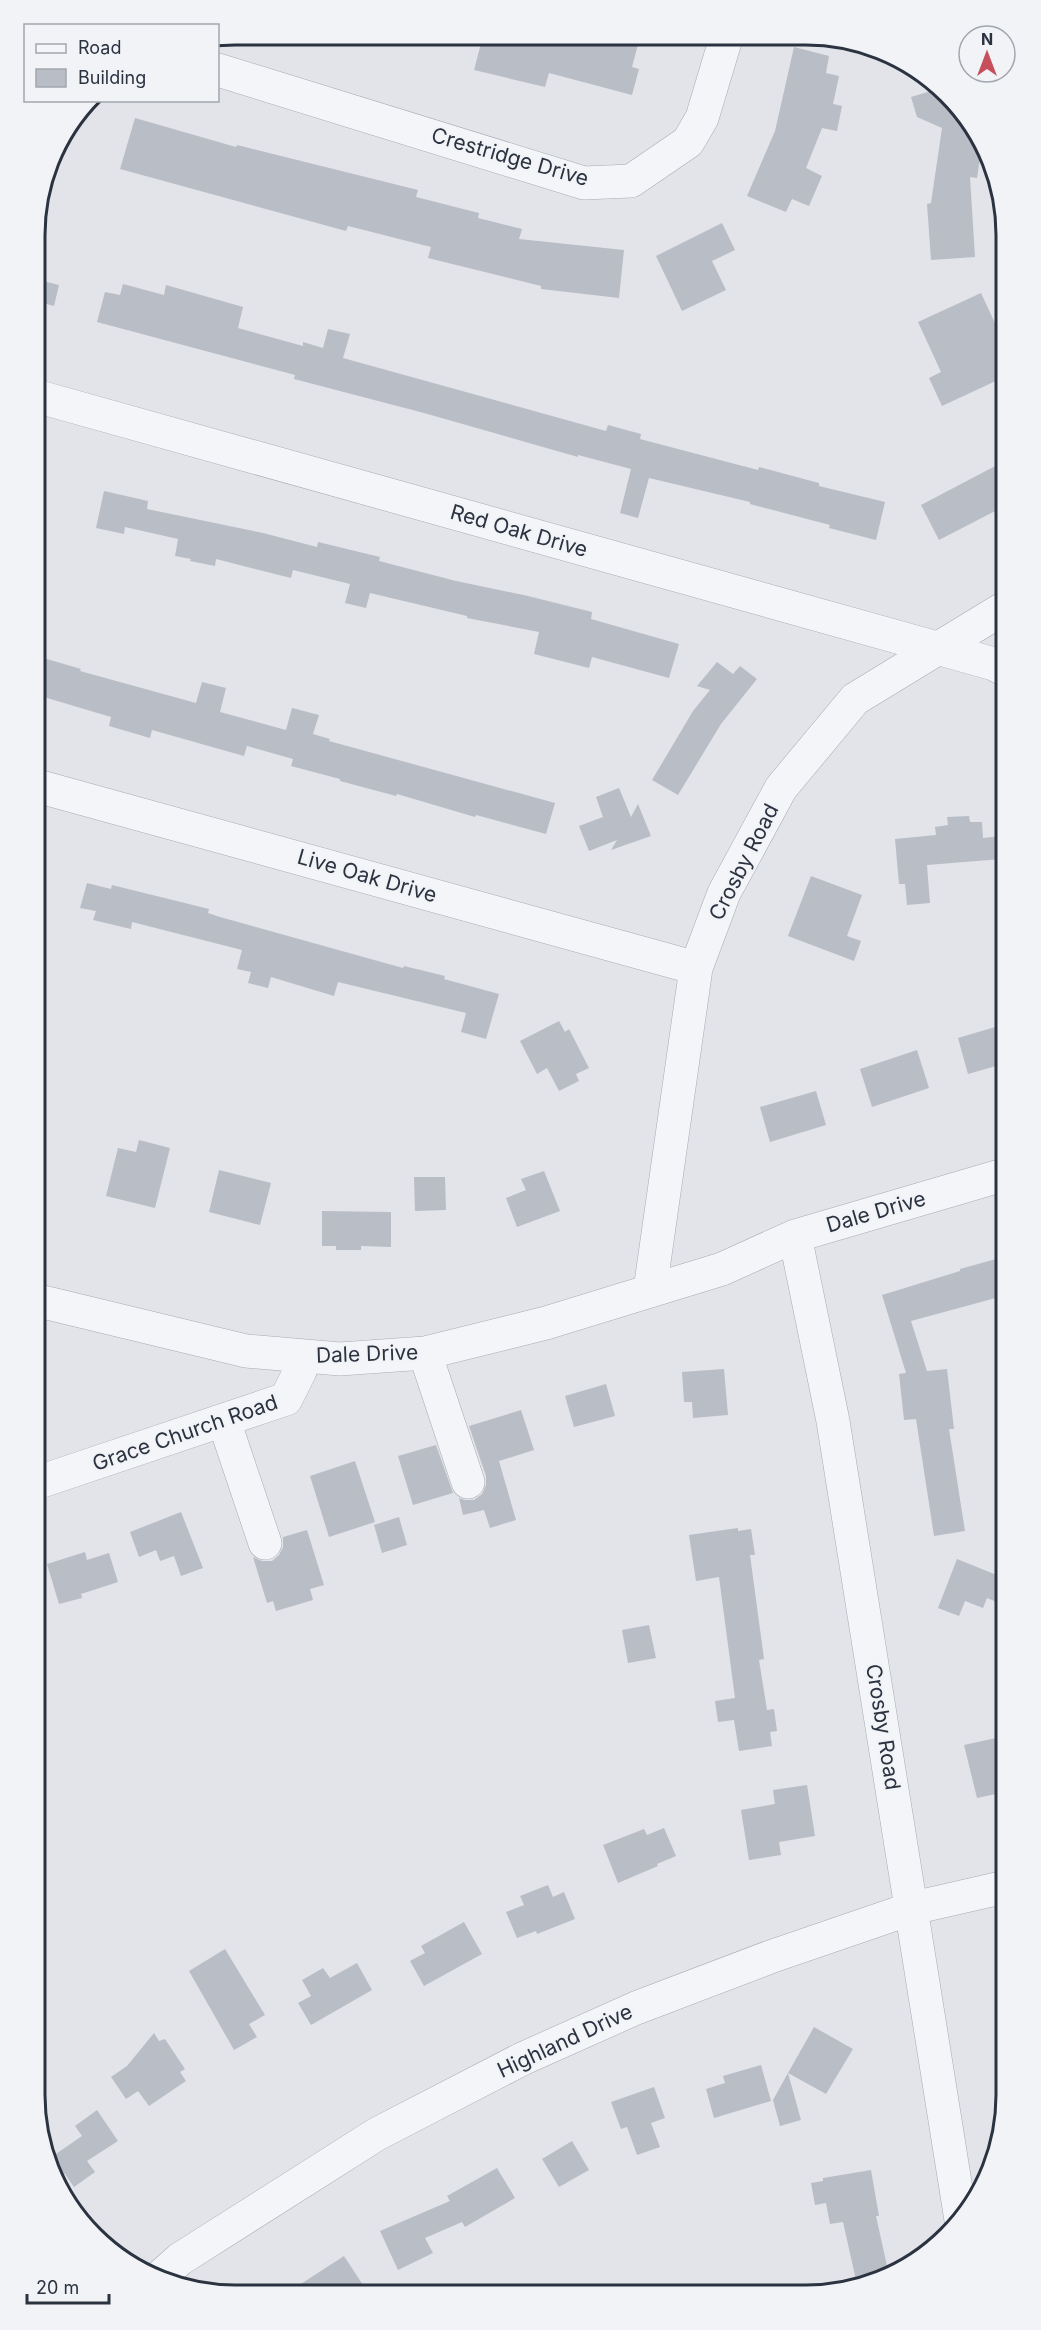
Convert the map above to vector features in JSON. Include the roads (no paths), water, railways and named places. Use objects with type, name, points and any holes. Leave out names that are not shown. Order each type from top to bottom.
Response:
[{"type":"street","name":"Crestridge Drive","points":[[219,70],[584,183],[631,181],[688,142],[702,118],[724,45]]},
{"type":"street","name":"Red Oak Drive","points":[[45,399],[996,665]]},
{"type":"street","name":"Crosby Road","points":[[650,1290],[696,968],[724,893],[781,788],[855,699],[996,613]]},
{"type":"street","name":"Live Oak Drive","points":[[45,788],[696,968]]},
{"type":"street","name":"Dale Drive","points":[[45,1302],[246,1351],[340,1359],[425,1353],[546,1323],[691,1278],[700,1261],[717,1256],[752,1256],[795,1236],[996,1176]]},
{"type":"street","name":"Crosby Road","points":[[795,1236],[833,1421],[959,2208]]},
{"type":"street","points":[[425,1353],[468,1482]]},
{"type":"street","name":"Grace Church Road","points":[[45,1480],[286,1398],[300,1371],[304,1356]]},
{"type":"street","points":[[224,1421],[266,1543]]},
{"type":"street","name":"Highland Drive","points":[[166,2271],[180,2259],[377,2134],[522,2059],[636,2008],[770,1957],[912,1908],[996,1889]]}]
